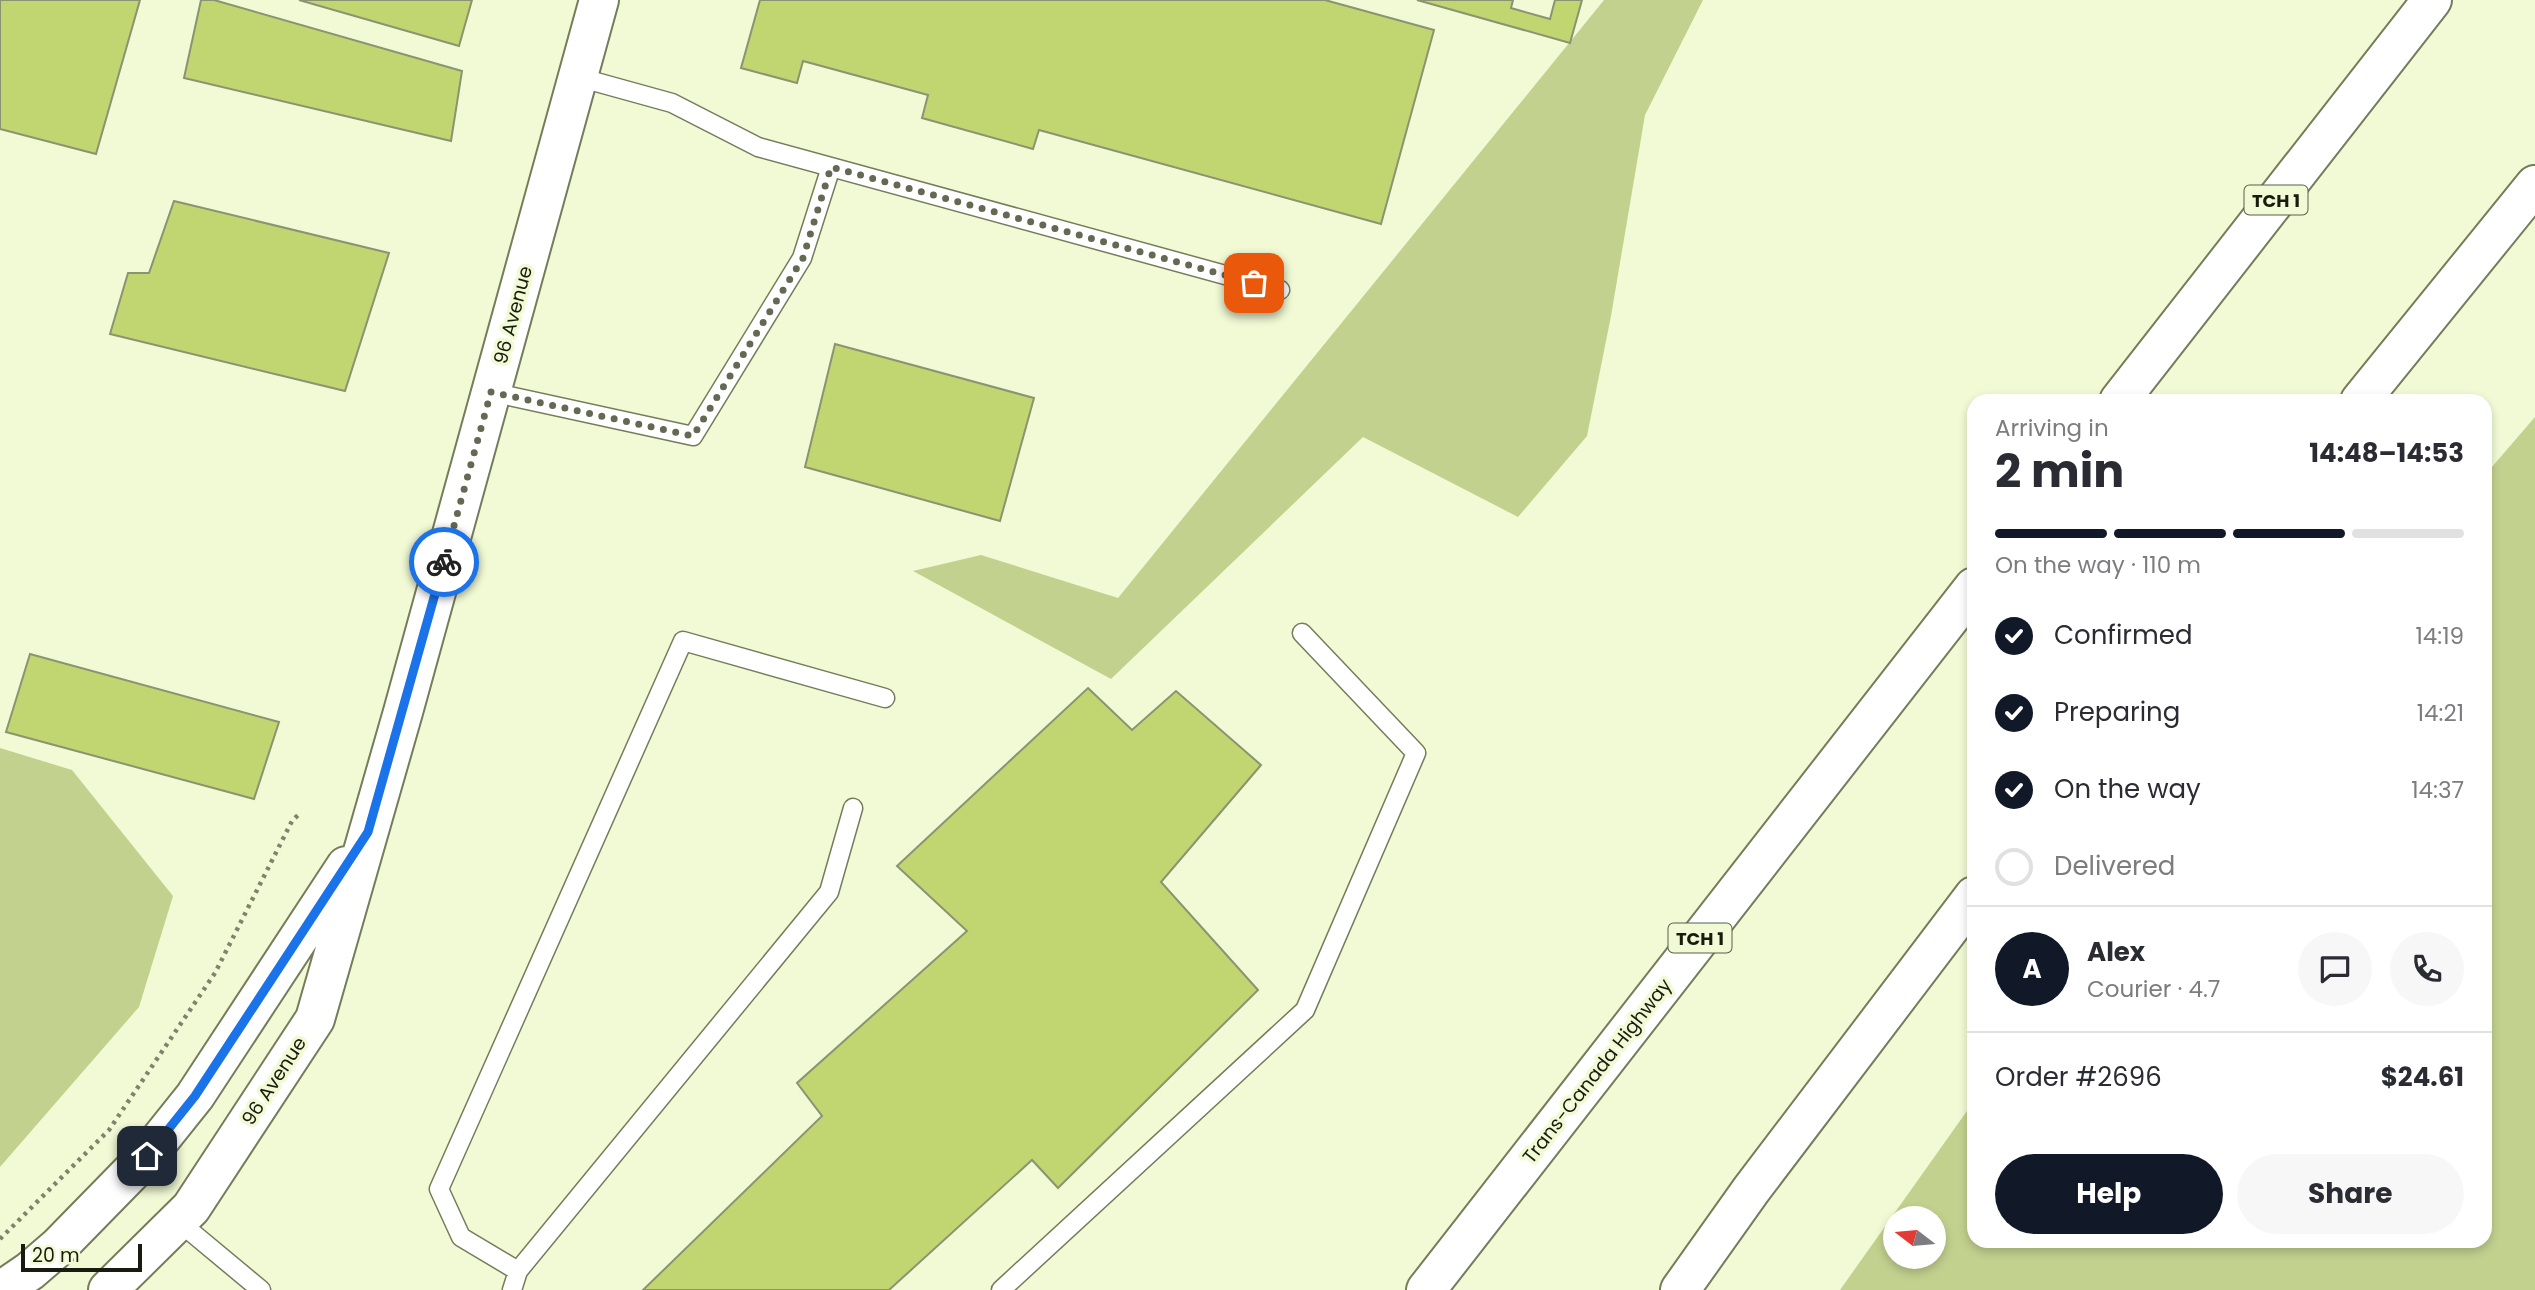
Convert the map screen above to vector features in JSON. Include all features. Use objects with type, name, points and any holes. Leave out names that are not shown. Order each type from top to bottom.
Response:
[{"type":"main road","name":"96 Avenue","points":[[108,1290],[191,1208],[315,1018],[599,0]]},
{"type":"main road","name":"TCH 1","points":[[2124,394],[2432,0]]},
{"type":"main road","points":[[2366,394],[2535,185]]},
{"type":"main road","name":"Trans-Canada Highway","points":[[1426,1290],[1967,596]]},
{"type":"main road","name":"96 Avenue","points":[[16,1281],[58,1247],[147,1156],[195,1096],[368,832]]},
{"type":"main road","points":[[1680,1290],[1751,1190],[1967,905]]},
{"type":"lane","points":[[578,77],[672,103],[758,147],[1280,290]]},
{"type":"lane","points":[[491,392],[693,436],[803,258],[831,167]]},
{"type":"lane","points":[[1001,1290],[1305,1010],[1416,753],[1302,633]]},
{"type":"lane","points":[[518,1271],[461,1237],[439,1189],[683,641],[885,698]]},
{"type":"lane","points":[[512,1290],[518,1271],[829,892],[853,808]]},
{"type":"lane","points":[[178,1221],[261,1290]]},
{"type":"path","points":[[0,1239],[109,1130],[215,973],[292,821],[301,812]]},
{"type":"green space","points":[[1604,0],[1703,0],[1645,115],[1611,316],[1587,436],[1518,517],[1363,437],[1111,679],[913,571],[981,555],[1118,598]]},
{"type":"green space","points":[[2535,417],[2535,1290],[1840,1290],[1883,1229],[1883,1269],[1946,1269],[1946,1206],[1900,1206],[1967,1111],[1967,1248],[2492,1248],[2492,467]]},
{"type":"green space","points":[[0,748],[72,770],[173,896],[139,1007],[0,1167]]},
{"type":"building","points":[[0,0],[140,0],[96,154],[0,129]]},
{"type":"building","points":[[201,0],[214,0],[462,71],[451,141],[184,78]]},
{"type":"building","points":[[299,0],[472,0],[459,46]]},
{"type":"building","points":[[760,0],[1325,0],[1434,30],[1381,224],[1039,130],[1033,149],[922,118],[928,95],[803,61],[797,83],[741,68]]},
{"type":"building","points":[[1417,0],[1513,0],[1511,8],[1550,19],[1555,0],[1582,0],[1570,43]]},
{"type":"building","points":[[174,201],[389,253],[345,391],[110,334],[128,273],[149,273]]},
{"type":"building","points":[[835,344],[1034,398],[1000,521],[805,467]]},
{"type":"building","points":[[30,654],[279,722],[254,799],[6,732]]},
{"type":"building","points":[[1088,688],[1132,730],[1176,691],[1261,765],[1161,882],[1258,990],[1058,1188],[1032,1160],[889,1290],[643,1290],[822,1116],[797,1083],[967,931],[897,866]]},
{"type":"way so far","points":[[444,562],[491,392],[693,436],[803,258],[831,167],[1254,283]]},
{"type":"route","points":[[147,1156],[195,1096],[368,832],[444,562]]}]
